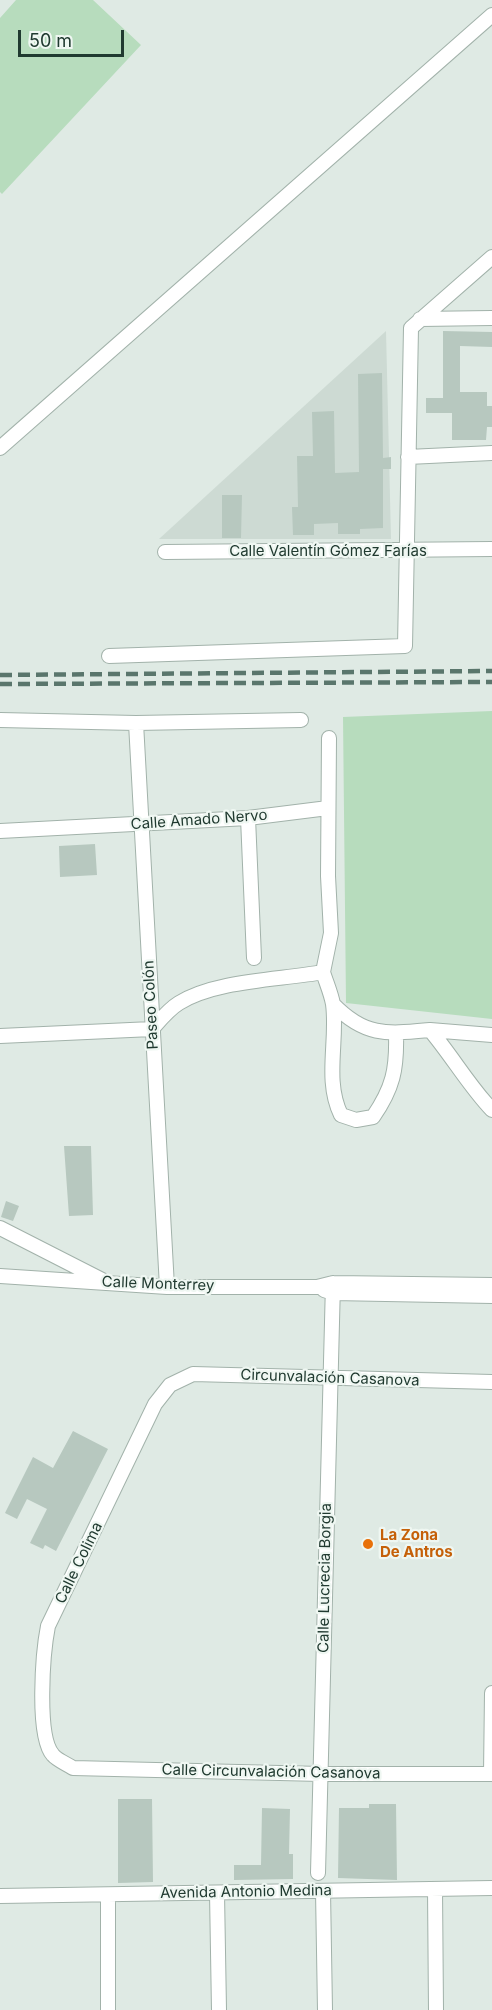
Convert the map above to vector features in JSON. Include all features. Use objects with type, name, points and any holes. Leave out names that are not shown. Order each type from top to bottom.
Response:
[{"type":"street","points":[[0,447],[492,15]]},
{"type":"street","points":[[109,656],[405,646],[405,550],[415,323],[492,256]]},
{"type":"street","points":[[415,323],[492,318]]},
{"type":"street","points":[[408,457],[492,453]]},
{"type":"street","name":"Calle Valentín Gómez Farías","points":[[165,552],[492,549]]},
{"type":"street","points":[[0,720],[136,723],[301,720]]},
{"type":"street","name":"Paseo Colón","points":[[136,723],[167,1287]]},
{"type":"street","points":[[329,738],[331,933],[323,972],[333,1004],[332,1077],[334,1101],[341,1115],[356,1120],[373,1117],[387,1097],[397,1064],[396,1035]]},
{"type":"street","name":"Calle Amado Nervo","points":[[0,831],[248,818],[328,808]]},
{"type":"street","points":[[248,818],[254,958]]},
{"type":"street","points":[[0,1036],[152,1029],[178,1003],[204,992],[240,984],[323,972]]},
{"type":"street","points":[[333,1004],[348,1020],[396,1035],[430,1030],[492,1035]]},
{"type":"street","points":[[430,1030],[458,1065],[477,1094],[492,1110]]},
{"type":"street","points":[[0,1228],[106,1283]]},
{"type":"street","name":"Calle Monterrey","points":[[0,1276],[167,1287],[317,1287],[492,1296]]},
{"type":"street","name":"Calle Monterrey","points":[[333,1288],[492,1285]]},
{"type":"street","name":"Calle Lucrecia Borgia","points":[[318,1874],[333,1288]]},
{"type":"street","name":"Circunvalación Casanova","points":[[170,1384],[193,1374],[492,1382]]},
{"type":"street","name":"Calle Colima","points":[[53,1755],[44,1733],[44,1645],[48,1626],[155,1404],[170,1384]]},
{"type":"street","points":[[491,1774],[492,1693]]},
{"type":"street","name":"Calle Circunvalación Casanova","points":[[53,1755],[73,1768],[321,1774],[491,1774]]},
{"type":"street","name":"Avenida Antonio Medina","points":[[0,1896],[492,1888]]},
{"type":"street","points":[[435,1889],[436,2010]]},
{"type":"street","points":[[323,1891],[325,2010]]},
{"type":"street","points":[[217,1893],[219,2010]]},
{"type":"street","points":[[108,1894],[108,2010]]},
{"type":"shaded area","points":[[386,331],[391,539],[159,539]]},
{"type":"green space","points":[[16,0],[93,0],[141,45],[2,194],[0,192],[0,18]]},
{"type":"green space","points":[[492,711],[492,1019],[346,1003],[343,717]]},
{"type":"building","points":[[443,331],[492,332],[492,347],[460,346],[460,392],[487,392],[487,406],[492,406],[492,427],[487,427],[486,440],[452,440],[452,413],[426,413],[426,398],[443,398]]},
{"type":"building","points":[[382,373],[383,458],[391,457],[391,469],[383,469],[383,528],[360,529],[360,534],[338,534],[338,523],[314,524],[314,535],[293,535],[292,507],[298,507],[297,456],[313,456],[312,412],[334,411],[335,473],[359,472],[358,374]]},
{"type":"building","points":[[222,495],[242,495],[241,538],[222,538]]},
{"type":"building","points":[[95,844],[97,875],[60,877],[59,846]]},
{"type":"building","points":[[64,1146],[91,1146],[93,1215],[69,1216]]},
{"type":"building","points":[[6,1201],[19,1206],[13,1221],[1,1217]]},
{"type":"building","points":[[73,1431],[108,1449],[56,1551],[45,1545],[43,1549],[30,1543],[47,1509],[27,1499],[17,1519],[5,1513],[33,1457],[53,1468]]},
{"type":"building","points":[[118,1799],[152,1799],[153,1882],[118,1883]]},
{"type":"building","points":[[369,1804],[396,1804],[397,1880],[338,1878],[339,1808],[369,1808]]},
{"type":"building","points":[[262,1808],[290,1809],[289,1854],[293,1854],[293,1879],[234,1880],[234,1865],[261,1865]]},
{"type":"railway","points":[[0,675],[492,671]]},
{"type":"railway","points":[[0,684],[492,682]]},
{"type":"place","name":"La Zona De Antros","points":[[368,1544]]}]
